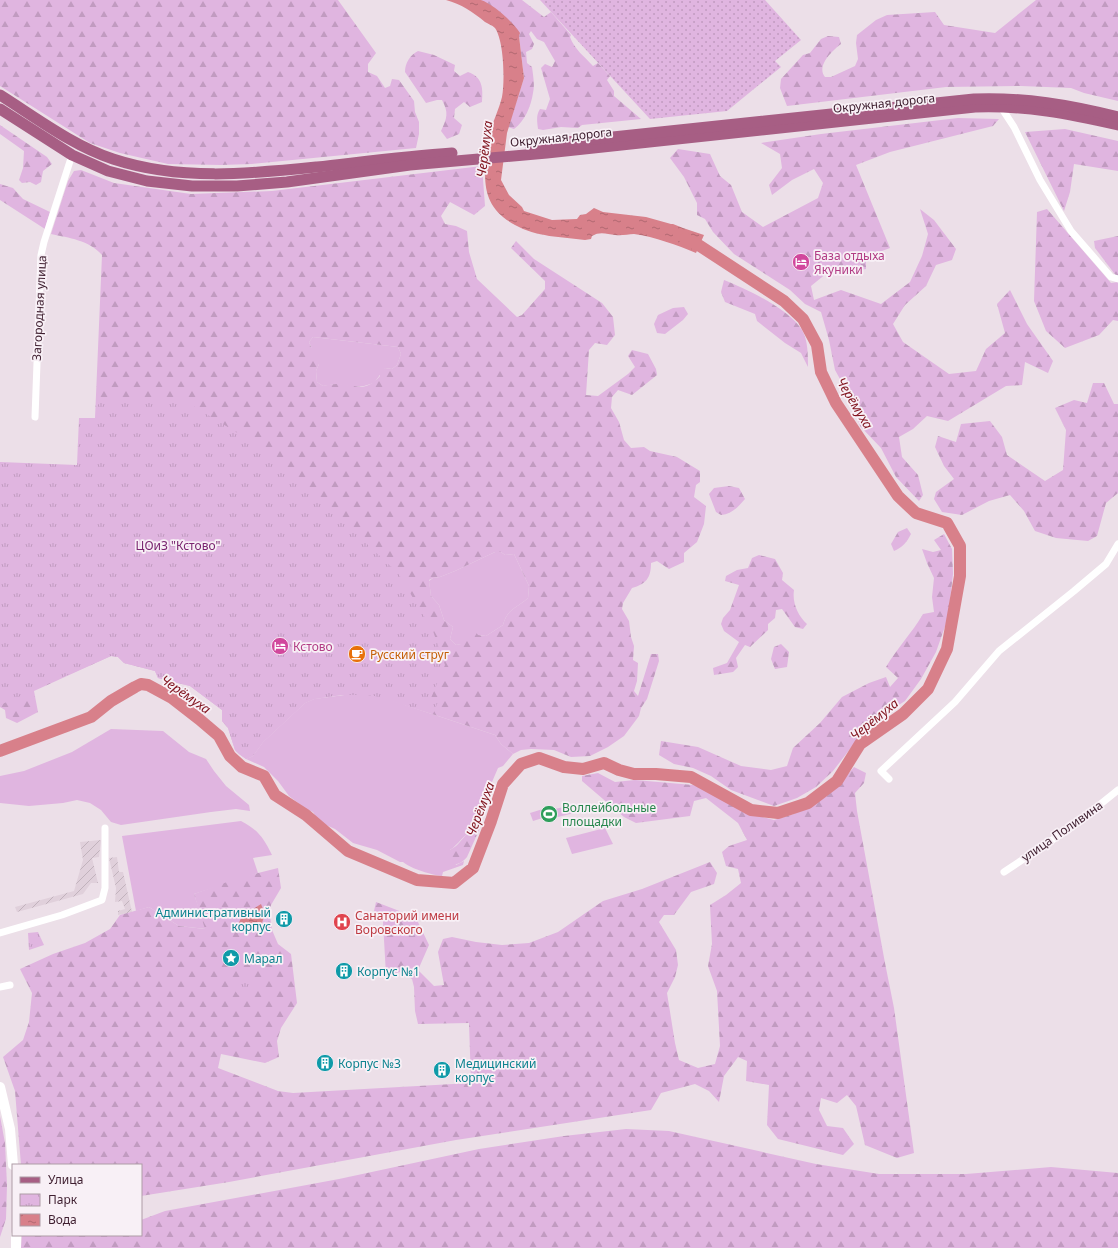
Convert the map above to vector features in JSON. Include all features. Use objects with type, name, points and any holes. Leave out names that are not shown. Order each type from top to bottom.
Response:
[{"type":"main road","name":"Окружная дорога","points":[[0,95],[79,144],[112,159],[149,168],[185,173],[233,174],[286,170],[409,156],[457,157]]},
{"type":"main road","name":"Окружная дорога","points":[[998,102],[1020,99],[1052,103],[1118,117]]},
{"type":"main road","name":"Окружная дорога","points":[[0,109],[72,155],[114,172],[147,181],[192,186],[237,186],[287,182],[457,157],[532,150],[575,141],[949,101],[998,102],[1118,125]]},
{"type":"main road","points":[[0,1087],[10,1129],[13,1164]]},
{"type":"main road","points":[[16,1236],[16,1248]]},
{"type":"street","points":[[998,102],[1014,127],[1040,180],[1071,231],[1111,277],[1118,279]]},
{"type":"street","name":"Загородная улица","points":[[35,417],[41,255],[72,155]]},
{"type":"street","points":[[889,779],[881,771],[955,702],[999,651],[1106,564],[1118,544]]},
{"type":"street","name":"улица Поливина","points":[[1004,872],[1072,827],[1118,790]]},
{"type":"street","points":[[0,933],[62,916],[102,900],[105,888],[105,828]]},
{"type":"street","points":[[0,987],[10,985]]},
{"type":"shaded area","points":[[101,840],[99,857],[92,858],[98,883],[91,883],[83,894],[17,912],[15,907],[74,891],[83,860],[80,842]]},
{"type":"shaded area","points":[[117,857],[119,872],[123,872],[132,912],[118,915],[118,911],[125,909],[122,901],[115,902],[116,888],[109,858]]},
{"type":"green space","points":[[0,0],[338,0],[376,53],[368,64],[368,72],[377,76],[385,88],[390,86],[392,79],[399,80],[414,101],[415,112],[419,122],[419,134],[416,148],[252,164],[221,165],[168,164],[120,153],[90,143],[0,86]]},
{"type":"green space","points":[[481,0],[522,0],[544,17],[551,12],[571,35],[570,37],[574,45],[580,53],[593,66],[598,63],[610,76],[607,80],[614,91],[614,96],[641,119],[582,125],[578,128],[561,127],[543,130],[538,129],[537,118],[539,111],[540,109],[546,110],[550,99],[541,68],[545,64],[552,67],[555,61],[544,42],[537,39],[531,31],[529,34],[534,44],[532,49],[526,52],[527,63],[532,67],[533,73],[534,87],[532,98],[527,113],[518,126],[514,129],[508,127],[524,78],[519,36]]},
{"type":"green space","points":[[540,0],[765,0],[801,40],[775,61],[781,67],[727,111],[650,119]]},
{"type":"green space","points":[[1036,0],[1118,0],[1118,101],[1084,93],[1071,88],[1021,86],[946,87],[787,106],[780,88],[781,79],[803,55],[810,53],[821,39],[828,36],[839,37],[841,44],[826,59],[822,68],[825,77],[831,77],[855,66],[858,59],[856,43],[857,35],[876,20],[887,15],[935,12],[944,25],[995,33]]},
{"type":"green space","points":[[418,51],[434,55],[455,65],[454,71],[460,76],[468,72],[473,74],[477,77],[481,84],[482,102],[470,107],[464,102],[455,109],[454,118],[462,125],[459,134],[447,139],[441,131],[446,116],[446,108],[442,100],[426,103],[405,72],[408,60]]},
{"type":"green space","points":[[958,118],[999,119],[993,126],[890,152],[856,165],[890,248],[882,251],[866,253],[866,269],[860,270],[847,265],[827,273],[811,286],[814,300],[841,290],[881,304],[910,282],[922,256],[928,234],[920,209],[934,220],[956,249],[952,260],[936,265],[926,286],[905,305],[893,324],[903,342],[949,374],[976,371],[986,349],[1005,333],[997,304],[1010,290],[1027,324],[1053,361],[1048,373],[1025,362],[1022,385],[1006,386],[948,421],[927,416],[913,429],[899,437],[902,457],[918,475],[923,495],[919,501],[896,477],[881,448],[860,426],[851,399],[835,370],[829,340],[821,312],[805,304],[790,290],[734,254],[713,232],[705,219],[697,215],[697,203],[684,177],[670,158],[678,149],[710,154],[720,176],[731,185],[742,212],[763,227],[818,198],[823,183],[814,169],[792,180],[772,195],[769,185],[782,168],[780,154],[761,143],[821,134]]},
{"type":"green space","points":[[0,125],[47,157],[52,164],[43,171],[41,182],[36,185],[30,182],[22,183],[19,180],[23,168],[24,151],[0,134]]},
{"type":"green space","points":[[1065,129],[1118,141],[1118,171],[1074,164],[1070,192],[1064,211],[1025,132]]},
{"type":"green space","points":[[482,166],[485,206],[474,215],[450,202],[441,216],[445,224],[456,226],[467,231],[469,252],[477,279],[517,317],[522,315],[545,289],[545,281],[511,248],[516,241],[534,259],[602,303],[613,317],[615,335],[607,345],[595,343],[589,350],[586,395],[598,396],[628,374],[635,367],[628,356],[632,350],[648,354],[656,369],[657,375],[632,395],[618,390],[612,397],[611,408],[619,422],[624,440],[631,448],[644,447],[650,451],[677,457],[700,471],[700,482],[696,485],[694,497],[706,506],[704,524],[697,542],[684,553],[684,562],[669,569],[657,561],[651,563],[650,573],[647,580],[641,585],[632,588],[623,603],[622,609],[629,621],[634,646],[633,660],[638,663],[637,681],[634,691],[638,696],[651,654],[658,654],[659,661],[647,699],[641,708],[639,716],[624,736],[608,747],[590,756],[571,757],[554,750],[531,749],[521,750],[513,754],[501,744],[495,735],[381,697],[361,694],[314,699],[305,703],[263,742],[253,756],[246,759],[235,750],[228,728],[222,721],[222,710],[190,686],[158,678],[155,671],[124,663],[118,657],[111,656],[34,691],[38,712],[17,723],[6,718],[5,710],[0,707],[0,609],[85,599],[81,418],[95,418],[102,255],[97,250],[85,243],[72,238],[51,234],[68,181],[74,171],[81,170],[114,183],[191,194],[272,191]],"holes":[[[313,337],[398,347],[401,354],[397,365],[392,369],[385,368],[380,370],[380,376],[369,385],[360,387],[343,384],[323,386],[317,382],[316,371],[319,364],[320,351],[311,347],[309,342]],[[495,552],[501,552],[505,555],[514,554],[529,586],[528,598],[507,615],[503,625],[486,636],[478,635],[474,630],[464,639],[461,644],[456,645],[450,639],[453,627],[444,620],[439,605],[431,596],[429,580],[455,571]]]},
{"type":"green space","points":[[0,184],[13,188],[23,199],[50,212],[45,229],[0,200]]},
{"type":"green space","points":[[1047,209],[1111,283],[1118,282],[1118,321],[1113,320],[1099,335],[1065,348],[1046,331],[1034,301],[1037,212]]},
{"type":"green space","points":[[1118,236],[1117,277],[1095,248],[1094,241]]},
{"type":"green space","points":[[724,280],[767,300],[796,322],[802,330],[807,343],[808,367],[801,353],[785,343],[757,321],[755,314],[725,302],[721,292]]},
{"type":"green space","points":[[684,307],[688,314],[683,320],[665,334],[657,333],[654,324],[658,315],[673,308]]},
{"type":"green space","points":[[313,337],[398,347],[401,354],[397,365],[392,369],[385,368],[374,383],[354,387],[336,384],[323,386],[317,382],[316,371],[319,364],[309,342]]},
{"type":"green space","points":[[1093,383],[1104,383],[1114,404],[1118,404],[1118,493],[1106,503],[1097,536],[1088,541],[1056,538],[1035,531],[1024,511],[1010,495],[989,501],[962,515],[942,512],[934,499],[936,492],[954,479],[944,466],[935,447],[938,436],[956,442],[961,424],[990,421],[1002,437],[1007,455],[1045,481],[1063,470],[1066,430],[1055,408],[1074,400],[1087,403]]},
{"type":"green space","name":"ЦОиЗ \"Кстово\"","points":[[98,401],[185,401],[254,443],[271,451],[299,480],[398,573],[433,631],[445,665],[431,698],[438,702],[433,714],[371,695],[341,695],[314,699],[305,703],[263,742],[253,756],[246,759],[235,750],[228,728],[222,721],[222,710],[190,686],[158,678],[155,671],[124,663],[118,657],[111,656],[0,705],[0,462],[77,465],[79,418],[98,418]]},
{"type":"green space","points":[[729,486],[739,488],[745,499],[732,512],[721,515],[716,512],[709,494],[714,488]]},
{"type":"green space","points":[[907,528],[911,534],[902,546],[894,551],[891,544],[898,532]]},
{"type":"green space","points":[[944,534],[952,549],[953,574],[948,618],[936,652],[921,679],[905,701],[880,717],[860,736],[833,771],[816,787],[797,798],[774,806],[731,790],[711,776],[693,768],[674,764],[659,755],[661,741],[698,747],[741,766],[771,770],[787,766],[793,748],[820,723],[842,697],[869,683],[886,677],[890,687],[898,678],[886,667],[923,614],[934,612],[932,597],[934,578],[922,549],[933,552],[941,550],[934,540]]},
{"type":"green space","points":[[495,552],[501,552],[505,555],[514,554],[529,586],[528,598],[507,615],[503,625],[486,636],[478,635],[462,644],[456,645],[450,639],[453,627],[444,620],[439,605],[431,596],[429,581],[433,578],[455,571]]},
{"type":"green space","points":[[759,555],[775,559],[783,573],[782,580],[794,590],[796,609],[807,624],[803,629],[795,627],[782,609],[776,610],[775,618],[768,624],[768,630],[750,647],[745,645],[736,658],[738,667],[733,672],[714,675],[713,668],[727,663],[739,642],[724,631],[721,624],[723,618],[730,610],[739,585],[725,581],[726,576],[737,570],[748,568],[752,558]]},
{"type":"green space","points":[[781,644],[789,652],[787,667],[775,669],[771,659],[774,647]]},
{"type":"green space","points":[[352,694],[381,697],[495,735],[501,744],[513,754],[503,766],[498,768],[492,782],[492,792],[487,800],[485,798],[479,804],[476,816],[470,823],[472,831],[450,850],[456,865],[464,861],[463,865],[443,872],[442,876],[416,869],[377,850],[353,843],[335,829],[319,822],[313,812],[306,809],[289,796],[278,781],[264,767],[246,759],[253,756],[263,742],[305,703],[314,699]]},
{"type":"green space","points":[[111,729],[163,731],[189,752],[206,759],[226,786],[249,805],[250,811],[236,809],[121,825],[111,822],[101,810],[90,803],[77,800],[63,803],[29,806],[0,803],[0,776],[24,771],[72,752]]},
{"type":"green space","points":[[854,767],[866,773],[864,783],[855,793],[857,811],[894,1008],[914,1153],[897,1158],[865,1145],[856,1106],[847,1095],[837,1103],[821,1098],[819,1110],[827,1126],[843,1128],[854,1144],[843,1155],[778,1139],[767,1125],[769,1085],[746,1081],[747,1061],[738,1057],[724,1076],[719,1102],[709,1091],[695,1084],[661,1093],[651,1110],[456,1140],[229,1182],[142,1196],[142,1164],[21,1164],[15,1091],[3,1057],[23,1040],[29,1022],[32,993],[20,969],[53,954],[85,943],[110,929],[120,915],[149,907],[179,926],[205,929],[194,894],[238,878],[278,868],[281,888],[271,905],[270,916],[272,930],[278,944],[291,954],[297,1003],[281,1028],[277,1041],[279,1057],[265,1063],[221,1054],[218,1068],[278,1091],[293,1093],[471,1083],[469,1023],[418,1024],[415,1011],[414,987],[412,979],[400,972],[386,975],[383,922],[372,920],[376,902],[402,912],[417,920],[429,945],[418,970],[434,986],[444,985],[438,952],[443,939],[452,937],[502,945],[529,943],[558,932],[603,901],[642,889],[710,862],[717,873],[714,884],[691,892],[674,915],[664,915],[659,922],[676,950],[678,965],[675,977],[667,993],[679,1060],[698,1068],[715,1064],[720,1046],[717,991],[708,966],[712,944],[710,905],[741,883],[738,869],[726,866],[722,852],[729,846],[747,840],[738,823],[706,798],[694,801],[690,816],[636,823],[624,817],[582,781],[582,776],[598,773],[615,782],[635,780],[693,785],[706,789],[745,812],[774,820],[794,814],[807,804],[825,795],[843,780]]},
{"type":"green space","points":[[485,798],[487,800],[483,810],[480,828],[467,857],[458,864],[454,865],[449,863],[448,855],[450,850],[471,831],[470,823],[476,816],[481,799]]},
{"type":"green space","name":"Воллейбольные площадки","points":[[572,805],[574,813],[558,817],[549,816],[533,821],[530,813],[546,808],[555,809]]},
{"type":"green space","points":[[241,821],[260,835],[272,855],[253,858],[258,873],[194,894],[206,929],[179,926],[149,907],[136,911],[122,836]]},
{"type":"green space","points":[[605,828],[613,844],[572,854],[566,838]]},
{"type":"green space","points":[[38,932],[44,945],[29,950],[28,933]]},
{"type":"green space","points":[[246,976],[255,987],[238,995],[230,983]]},
{"type":"green space","points":[[0,1116],[5,1143],[7,1185],[6,1219],[0,1237]]},
{"type":"green space","points":[[626,1129],[669,1131],[816,1164],[879,1174],[966,1174],[1051,1167],[1118,1173],[1118,1248],[21,1248],[22,1236],[142,1236],[142,1220],[165,1211],[339,1179],[479,1149],[564,1136]]},
{"type":"water","name":"Черёмуха","points":[[446,0],[481,0],[486,2],[513,24],[520,33],[519,36],[524,78],[507,133],[501,180],[509,195],[522,207],[524,211],[552,220],[577,219],[580,215],[586,214],[594,208],[603,212],[646,217],[673,224],[704,235],[696,253],[650,237],[634,234],[618,235],[601,233],[595,234],[591,239],[585,240],[540,234],[515,225],[505,219],[498,212],[488,197],[485,169],[487,140],[501,102],[503,90],[503,61],[500,42],[494,27],[467,9]]},
{"type":"water","points":[[261,904],[265,914],[262,923],[250,928],[237,927],[242,916]]},
{"type":"waterway","name":"Черёмуха","points":[[0,751],[91,717],[111,701],[135,687],[141,684],[148,685],[172,698],[199,719],[219,736],[230,756],[242,767],[264,776],[275,795],[306,815],[348,851],[417,880],[454,883],[473,868],[503,784],[521,764],[539,758],[564,767],[583,769],[604,763],[619,770],[634,774],[691,777],[751,810],[778,813],[808,803],[837,781],[860,744],[903,714],[928,689],[947,649],[960,576],[960,546],[947,523],[916,513],[898,496],[836,403],[821,372],[817,345],[803,319],[784,301],[700,246],[685,239]]},
{"type":"place","name":"База отдыха Якуники","points":[[801,262]]},
{"type":"place","name":"Кстово","points":[[280,646]]},
{"type":"place","name":"Русский струг","points":[[357,654]]},
{"type":"place","name":"Воллейбольные площадки","points":[[549,814]]},
{"type":"place","name":"Административный корпус","points":[[284,919]]},
{"type":"place","name":"Санаторий имени Воровского","points":[[342,922]]},
{"type":"place","name":"Марал","points":[[231,958]]},
{"type":"place","name":"Корпус №1","points":[[344,971]]},
{"type":"place","name":"Корпус №3","points":[[325,1063]]},
{"type":"place","name":"Медицинский корпус","points":[[442,1070]]}]
